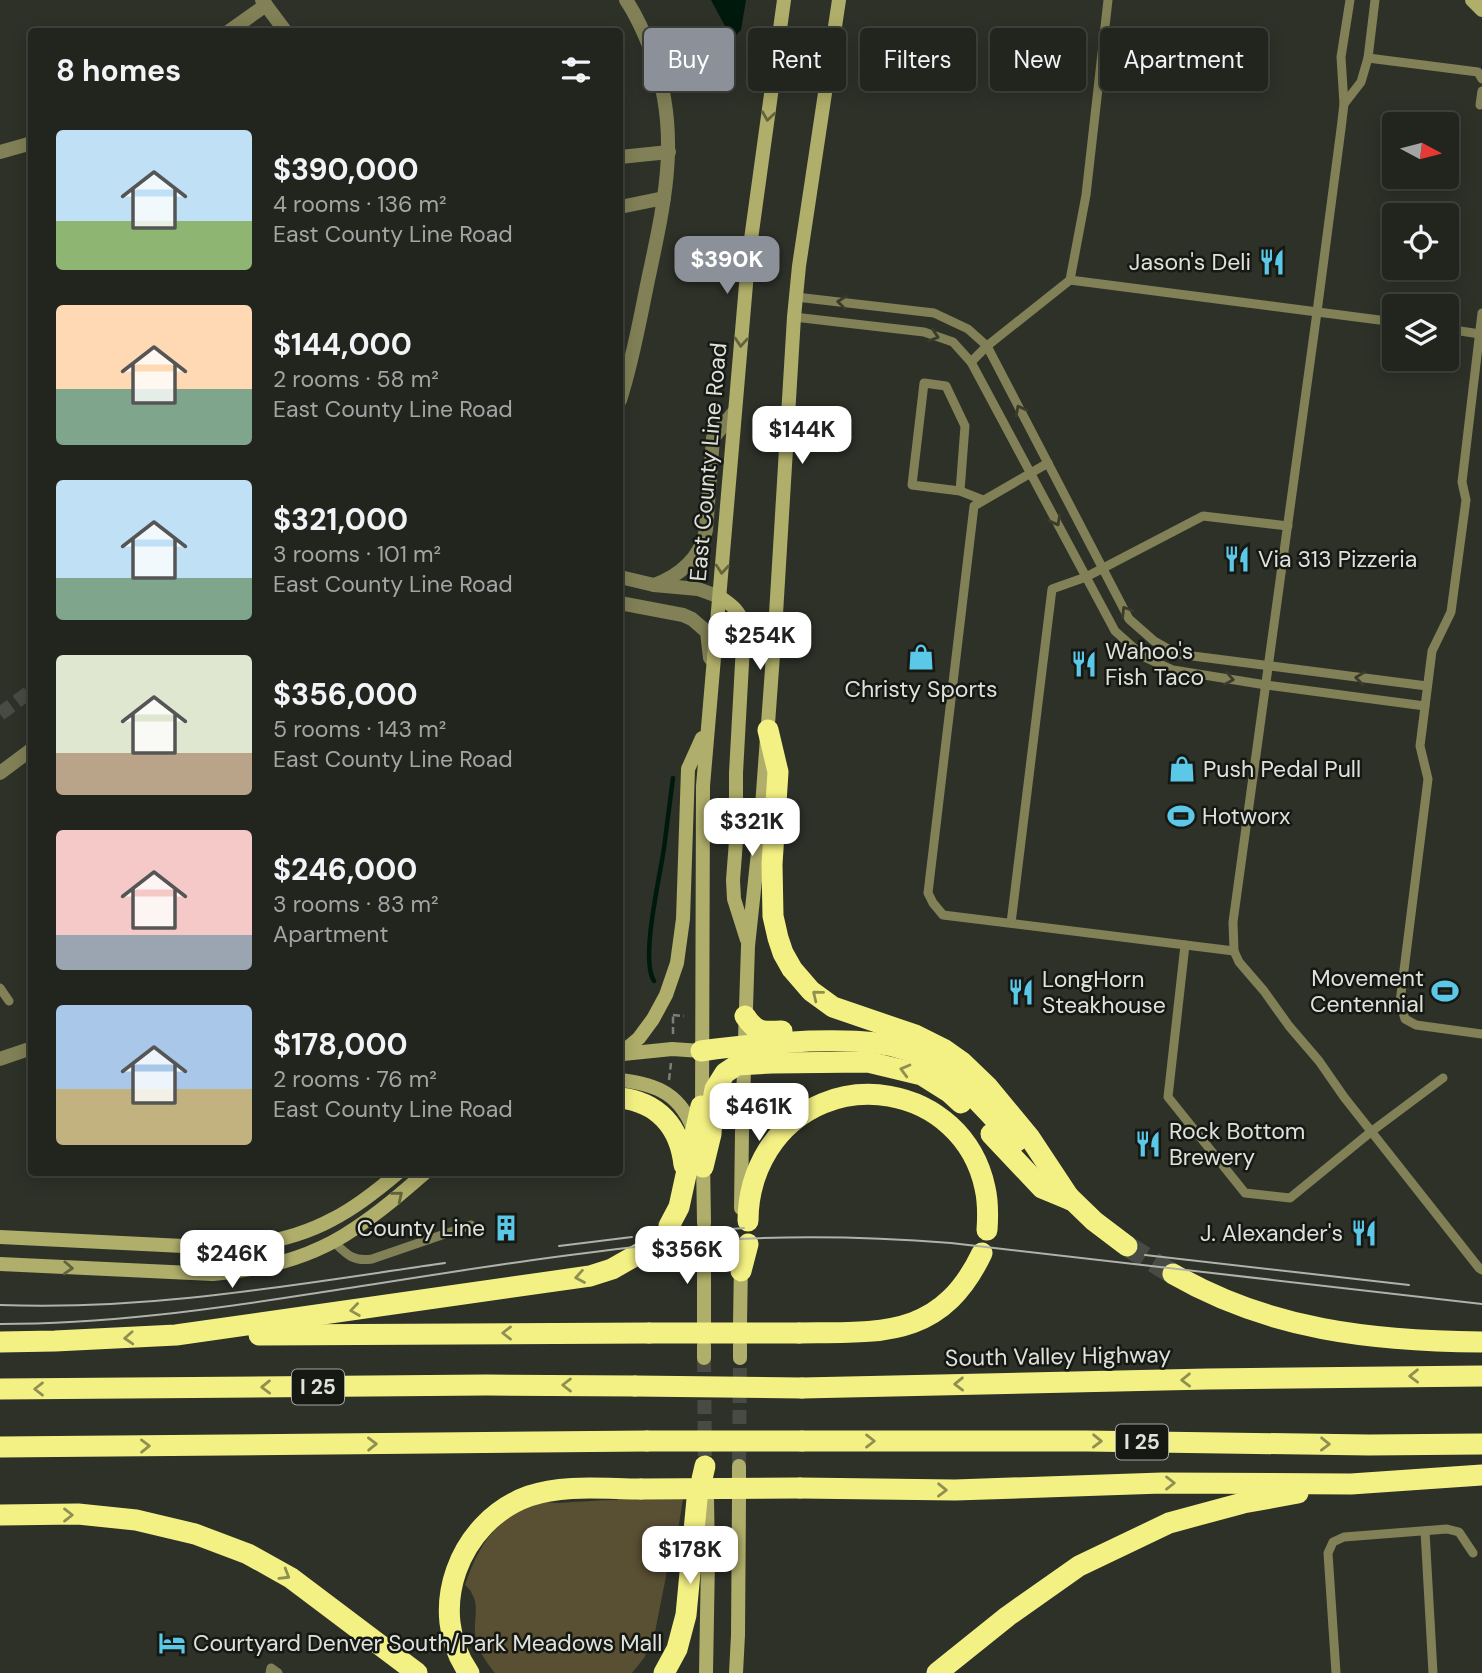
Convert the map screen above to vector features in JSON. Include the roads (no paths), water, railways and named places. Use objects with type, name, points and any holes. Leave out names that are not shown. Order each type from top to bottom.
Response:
[{"type":"highway","points":[[768,730],[778,772],[772,864],[774,916],[783,953],[792,969],[811,991],[833,1007],[915,1035],[962,1062],[987,1086],[1030,1138],[1071,1200]]},
{"type":"highway","points":[[746,1016],[752,1026],[761,1031],[844,1028],[873,1030],[925,1050],[957,1071],[983,1095],[1010,1134]]},
{"type":"highway","points":[[703,1167],[711,1134],[716,1087],[744,1054],[843,1040],[872,1041],[900,1048],[937,1064],[969,1092],[1071,1200],[1094,1222],[1126,1246]]},
{"type":"highway","points":[[701,1051],[858,1061],[922,1075],[961,1102],[1042,1188],[1071,1200]]},
{"type":"highway","points":[[744,1221],[759,1164],[788,1125],[817,1105],[862,1093],[882,1095],[913,1104],[935,1114],[955,1130],[970,1151],[981,1174],[987,1199],[987,1230]]},
{"type":"highway","points":[[623,1098],[646,1104],[666,1119],[676,1134],[683,1156],[684,1178]]},
{"type":"highway","points":[[669,1226],[678,1207],[701,1106]]},
{"type":"highway","points":[[740,1271],[744,1244]]},
{"type":"highway","points":[[176,1335],[590,1276],[612,1269],[642,1252]]},
{"type":"highway","points":[[0,1342],[176,1335],[799,1333],[886,1330],[920,1320],[939,1309],[966,1283],[982,1253]]},
{"type":"highway","points":[[1173,1274],[1239,1306],[1316,1328],[1353,1335],[1482,1342]]},
{"type":"highway","name":"South Valley Highway","points":[[0,1389],[487,1385],[802,1388],[1482,1376]]},
{"type":"highway","name":"I 25","points":[[0,1447],[647,1441],[1482,1444]]},
{"type":"highway","points":[[469,1673],[454,1644],[450,1623],[449,1601],[458,1563],[480,1528],[513,1503],[530,1495],[552,1490],[955,1490],[1162,1483],[1352,1484],[1482,1475]]},
{"type":"highway","points":[[664,1673],[677,1649],[686,1615],[703,1484]]},
{"type":"highway","points":[[937,1673],[1009,1616],[1079,1566],[1169,1523],[1243,1503],[1352,1484]]},
{"type":"highway","points":[[0,1515],[78,1514],[136,1520],[205,1538],[248,1554],[291,1578],[417,1673]]},
{"type":"main road","name":"East County Line Road","points":[[704,1223],[701,1106],[703,786],[748,261],[784,0]]},
{"type":"main road","points":[[744,1221],[744,1054],[748,946],[768,730],[794,317],[839,0]]},
{"type":"main road","points":[[1472,0],[1482,10]]},
{"type":"main road","points":[[720,597],[733,606],[742,619],[745,631],[736,773],[733,880],[734,899],[748,946]]},
{"type":"main road","points":[[623,1051],[639,1038],[653,1019],[666,995],[677,963],[683,919],[688,769],[707,727]]},
{"type":"main road","points":[[623,1054],[672,1049],[701,1051]]},
{"type":"main road","points":[[623,1080],[643,1083],[666,1093],[687,1114],[703,1167]]},
{"type":"main road","points":[[0,1237],[225,1248],[250,1246],[289,1237],[335,1219],[394,1176]]},
{"type":"main road","points":[[0,1264],[213,1274],[240,1272],[303,1256],[333,1241],[376,1214],[421,1176]]},
{"type":"main road","points":[[704,1246],[704,1325]]},
{"type":"main road","points":[[740,1271],[740,1324]]},
{"type":"main road","points":[[703,1484],[708,1586],[706,1673]]},
{"type":"main road","points":[[736,1673],[739,1499]]},
{"type":"street","points":[[623,388],[664,198],[669,152],[667,113],[661,80],[639,23],[626,0]]},
{"type":"street","points":[[233,28],[264,2],[283,28]]},
{"type":"street","points":[[0,152],[28,144]]},
{"type":"street","points":[[623,157],[669,152]]},
{"type":"street","points":[[623,205],[664,198]]},
{"type":"street","points":[[654,585],[673,577],[690,563],[704,542],[713,438],[735,411]]},
{"type":"street","points":[[623,577],[654,585],[698,589],[720,597]]},
{"type":"street","points":[[623,604],[683,615],[704,627],[710,651],[711,678]]},
{"type":"street","points":[[0,773],[28,752]]},
{"type":"street","points":[[0,1059],[28,1049]]},
{"type":"lane","points":[[971,362],[987,346],[1070,280],[1089,172],[1108,0]]},
{"type":"lane","points":[[1350,0],[1341,57],[1344,104],[1318,312],[1233,922],[1234,951],[1344,1097],[1482,1270]]},
{"type":"lane","points":[[1344,104],[1361,82],[1368,58],[1375,0]]},
{"type":"lane","points":[[1368,58],[1478,72],[1482,79]]},
{"type":"lane","points":[[1480,105],[1482,91]]},
{"type":"lane","points":[[1070,280],[1382,320]]},
{"type":"lane","points":[[796,297],[934,313],[968,329],[987,346],[1129,618],[1154,641],[1177,654],[1427,686]]},
{"type":"lane","points":[[1482,313],[1462,482],[1466,500],[1451,612],[1432,651],[1427,686],[1420,746],[1428,779],[1400,1002],[1405,1018],[1416,1025],[1482,1034]]},
{"type":"lane","points":[[794,317],[924,332],[953,342],[971,362],[1115,631],[1144,657],[1173,670],[1425,706]]},
{"type":"lane","points":[[1459,331],[1479,334]]},
{"type":"lane","points":[[960,491],[965,426],[946,386],[924,383],[912,485],[960,491],[983,500]]},
{"type":"lane","points":[[1048,463],[974,506],[928,892],[943,915],[1234,951]]},
{"type":"lane","points":[[1011,923],[1052,589],[1103,569],[1203,516],[1288,526]]},
{"type":"lane","points":[[1185,945],[1168,1097],[1245,1193],[1290,1198],[1372,1130],[1443,1078]]},
{"type":"lane","points":[[0,988],[9,1001]]},
{"type":"lane","points":[[333,1241],[352,1257],[364,1260],[471,1225]]},
{"type":"lane","points":[[1336,1673],[1328,1553],[1333,1542],[1344,1537],[1447,1529],[1459,1532],[1473,1553]]},
{"type":"lane","points":[[1425,1531],[1433,1673]]},
{"type":"lane","points":[[270,1673],[271,1668],[278,1673]]},
{"type":"waterway","points":[[654,981],[650,970],[650,937],[673,778]]},
{"type":"tunnel","points":[[0,714],[28,693]]},
{"type":"tunnel","points":[[704,1223],[704,1246]]},
{"type":"tunnel","points":[[642,1252],[669,1226]]},
{"type":"tunnel","points":[[1127,1246],[1173,1274]]},
{"type":"tunnel","points":[[704,1358],[705,1466]]},
{"type":"tunnel","points":[[739,1466],[740,1358]]},
{"type":"tram line","points":[[663,1234],[744,1228]]},
{"type":"tram line","points":[[559,1246],[632,1237]]},
{"type":"tram line","points":[[0,1324],[78,1322],[195,1311],[519,1262],[645,1246],[798,1237],[951,1243],[1482,1304]]},
{"type":"tram line","points":[[1145,1255],[1409,1285]]},
{"type":"tram line","points":[[0,1305],[56,1306],[168,1300],[445,1263]]},
{"type":"place","name":"Jason's Deli","points":[[1272,262]]},
{"type":"place","name":"Via 313 Pizzeria","points":[[1237,559]]},
{"type":"place","name":"Christy Sports","points":[[921,657]]},
{"type":"place","name":"Wahoo's Fish Taco","points":[[1084,664]]},
{"type":"place","name":"Push Pedal Pull","points":[[1182,769]]},
{"type":"place","name":"Hotworx","points":[[1181,816]]},
{"type":"place","name":"Movement Centennial","points":[[1445,991]]},
{"type":"place","name":"LongHorn Steakhouse","points":[[1021,992]]},
{"type":"place","name":"Rock Bottom Brewery","points":[[1148,1144]]},
{"type":"place","name":"County Line","points":[[506,1228]]},
{"type":"place","name":"J. Alexander's","points":[[1364,1233]]},
{"type":"place","name":"Courtyard Denver South/Park Meadows Mall","points":[[172,1643]]}]
